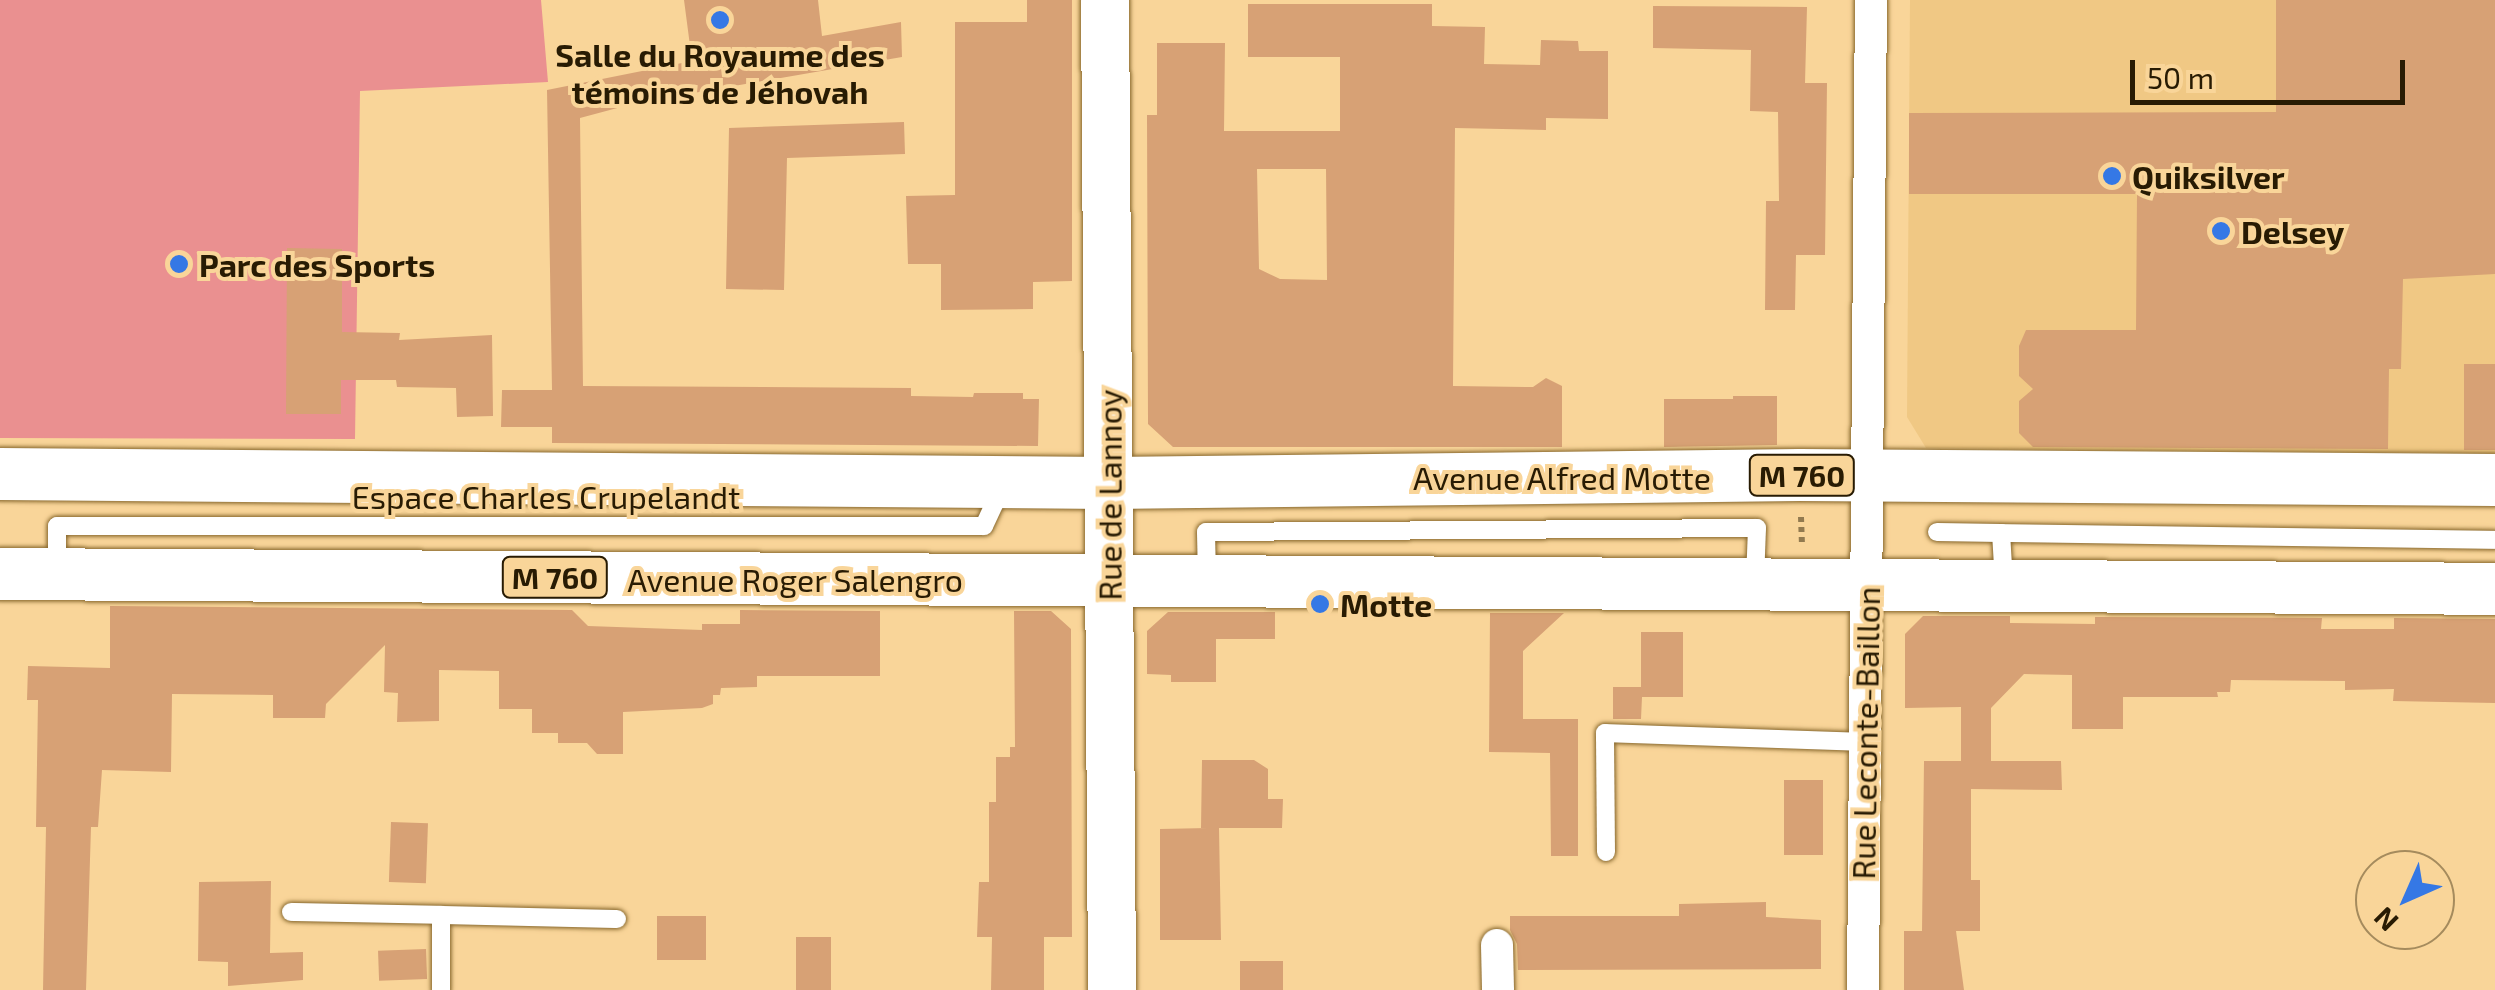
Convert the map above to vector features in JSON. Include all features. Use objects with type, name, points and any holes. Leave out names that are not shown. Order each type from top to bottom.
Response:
[{"type":"main road","name":"Rue de Lannoy","points":[[1106,0],[1112,990]]},
{"type":"main road","name":"M 760","points":[[0,474],[1108,483]]},
{"type":"main road","name":"Avenue Alfred Motte","points":[[1108,483],[1800,475],[2495,480]]},
{"type":"main road","name":"Avenue Roger Salengro","points":[[0,574],[57,550],[429,551],[1110,582]]},
{"type":"main road","name":"M 760","points":[[1110,582],[2495,589]]},
{"type":"street","name":"Rue Leconte-Baillon","points":[[1862,990],[1871,0]]},
{"type":"street","points":[[1497,945],[1498,990]]},
{"type":"lane","name":"Espace Charles Crupelandt","points":[[429,551],[984,526],[1006,481]]},
{"type":"lane","points":[[1938,532],[2495,540]]},
{"type":"lane","points":[[2001,533],[2004,587]]},
{"type":"lane","points":[[1606,852],[1605,733],[1864,742]]},
{"type":"lane","points":[[291,912],[617,920]]},
{"type":"lane","points":[[441,915],[441,990]]},
{"type":"path","points":[[1779,586],[1800,475]]},
{"type":"shaded area","name":"Parc des Sports","points":[[0,0],[541,0],[548,82],[360,91],[355,439],[0,438]]},
{"type":"shaded area","points":[[1910,0],[2495,0],[2495,453],[1926,448],[1907,417]]},
{"type":"building","points":[[684,0],[818,0],[822,36],[901,22],[902,57],[636,103],[580,118],[583,386],[911,388],[911,396],[973,397],[974,393],[1023,393],[1023,399],[1039,399],[1038,446],[552,443],[552,427],[501,427],[502,390],[552,390],[547,90],[692,61]]},
{"type":"building","points":[[1027,0],[1072,0],[1072,281],[1033,282],[1033,309],[941,310],[941,264],[908,264],[906,196],[955,195],[955,22],[1027,22]]},
{"type":"building","points":[[2276,0],[2495,0],[2495,274],[2403,279],[2401,369],[2389,369],[2388,449],[2033,447],[2019,433],[2019,401],[2033,389],[2019,376],[2019,346],[2026,330],[2136,330],[2137,194],[1909,194],[1909,113],[2276,112]]},
{"type":"building","points":[[1248,4],[1432,4],[1432,26],[1485,27],[1484,64],[1540,65],[1541,40],[1578,41],[1579,51],[1608,51],[1608,119],[1546,118],[1546,130],[1455,128],[1453,386],[1533,387],[1546,378],[1562,386],[1562,447],[1173,447],[1148,424],[1147,115],[1157,115],[1157,43],[1225,43],[1224,131],[1340,131],[1340,57],[1248,57]],"holes":[[[1257,169],[1326,169],[1327,280],[1280,279],[1259,269]]]},
{"type":"building","points":[[1653,6],[1807,7],[1805,83],[1827,83],[1825,255],[1796,255],[1795,310],[1765,310],[1766,201],[1779,201],[1778,112],[1750,111],[1751,50],[1653,48]]},
{"type":"building","points":[[904,122],[905,154],[787,158],[784,290],[726,289],[729,128]]},
{"type":"building","points":[[287,248],[342,249],[342,332],[400,333],[399,340],[492,335],[493,416],[457,417],[456,388],[397,387],[396,380],[341,380],[341,414],[286,414]]},
{"type":"building","points":[[2464,364],[2495,364],[2495,450],[2464,450]]},
{"type":"building","points":[[1777,396],[1777,445],[1664,447],[1664,399]]},
{"type":"building","points":[[110,606],[572,610],[588,626],[702,630],[702,624],[740,624],[740,610],[880,611],[880,676],[757,676],[757,687],[721,688],[720,695],[713,695],[713,704],[702,708],[623,712],[623,754],[597,754],[587,743],[558,743],[558,733],[532,733],[532,709],[499,709],[499,671],[439,670],[439,721],[397,722],[398,693],[384,692],[385,645],[326,704],[325,718],[273,718],[273,695],[172,694],[171,772],[102,770],[98,827],[91,827],[86,990],[43,990],[46,827],[36,827],[38,700],[27,700],[28,666],[110,668]]},
{"type":"building","points":[[1014,611],[1051,611],[1071,629],[1072,937],[1044,937],[1044,990],[991,990],[992,937],[977,937],[979,882],[989,882],[989,802],[996,802],[996,757],[1010,757],[1010,747],[1015,747]]},
{"type":"building","points":[[1168,612],[1275,612],[1275,639],[1216,639],[1216,682],[1171,682],[1171,675],[1147,674],[1147,631]]},
{"type":"building","points":[[1490,613],[1564,613],[1523,651],[1523,719],[1578,719],[1578,856],[1551,856],[1550,753],[1489,752]]},
{"type":"building","points":[[1923,616],[2010,616],[2010,623],[2095,624],[2095,617],[2322,618],[2321,629],[2394,629],[2394,618],[2495,619],[2495,703],[2393,701],[2394,689],[2345,690],[2345,681],[2231,680],[2230,692],[2217,692],[2218,697],[2123,697],[2123,729],[2072,729],[2072,675],[2024,674],[1991,708],[1991,761],[2061,761],[2062,790],[1971,789],[1971,880],[1980,880],[1980,931],[1956,931],[1964,990],[1904,990],[1904,931],[1922,931],[1924,761],[1961,761],[1961,707],[1905,708],[1905,634]]},
{"type":"building","points":[[1641,632],[1683,632],[1683,697],[1642,697],[1641,719],[1613,719],[1613,687],[1641,687]]},
{"type":"building","points":[[1202,760],[1254,760],[1268,769],[1268,799],[1283,799],[1282,828],[1219,828],[1221,940],[1160,940],[1160,829],[1208,828],[1201,828]]},
{"type":"building","points":[[1784,780],[1823,780],[1823,855],[1784,855]]},
{"type":"building","points":[[391,822],[428,823],[426,883],[389,882]]},
{"type":"building","points":[[271,881],[270,953],[303,952],[303,980],[228,986],[228,962],[198,961],[199,882]]},
{"type":"building","points":[[1766,902],[1766,917],[1821,920],[1821,969],[1518,970],[1517,944],[1510,930],[1510,916],[1679,916],[1679,904]]},
{"type":"building","points":[[657,916],[706,916],[706,960],[657,960]]},
{"type":"building","points":[[796,937],[831,937],[831,990],[796,990]]},
{"type":"building","points":[[426,949],[427,979],[379,981],[378,951]]},
{"type":"building","points":[[1240,961],[1283,961],[1283,990],[1240,990]]},
{"type":"place","name":"Salle du Royaume des témoins de Jéhovah","points":[[720,20]]},
{"type":"place","name":"Quiksilver","points":[[2112,176]]},
{"type":"place","name":"Delsey","points":[[2221,231]]},
{"type":"place","name":"Parc des Sports","points":[[179,264]]},
{"type":"place","name":"Motte","points":[[1320,604]]}]
